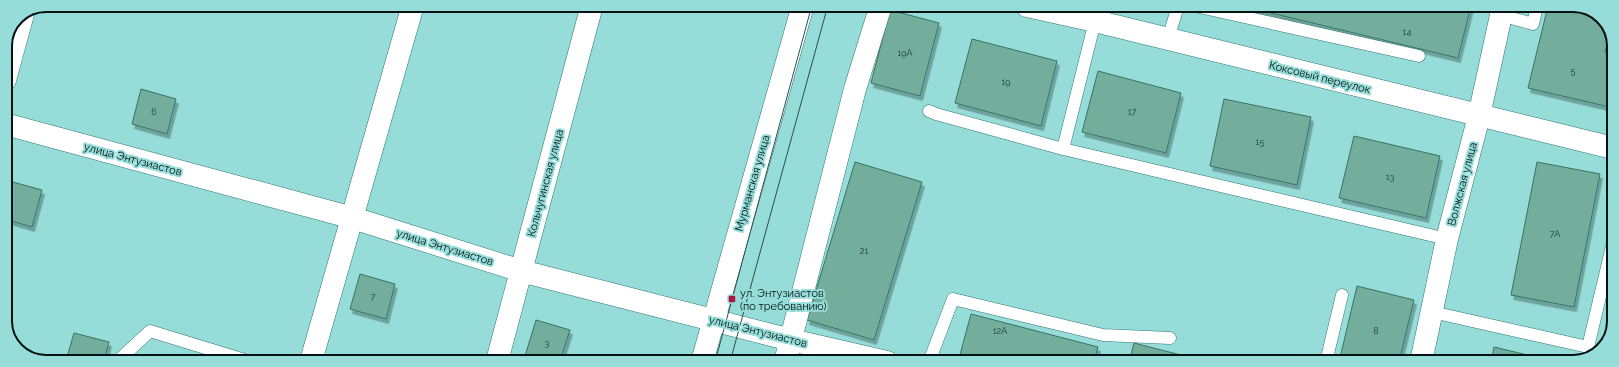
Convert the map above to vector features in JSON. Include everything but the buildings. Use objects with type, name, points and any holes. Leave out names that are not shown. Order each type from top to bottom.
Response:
[{"type":"street","points":[[313,355],[411,12]]},
{"type":"street","name":"Кольчугинская улица","points":[[499,355],[590,12]]},
{"type":"street","name":"Мурманская улица","points":[[704,355],[801,12]]},
{"type":"street","points":[[787,355],[855,89],[879,12]]},
{"type":"street","name":"Коксовый переулок","points":[[1054,12],[1607,146]]},
{"type":"street","name":"Волжская улица","points":[[1422,355],[1447,239],[1479,116],[1497,12]]},
{"type":"street","points":[[12,54],[20,24]]},
{"type":"street","name":"улица Энтузиастов","points":[[12,126],[353,218],[521,271],[714,319],[791,340],[857,355]]},
{"type":"lane","points":[[1168,39],[1176,12]]},
{"type":"lane","points":[[1222,12],[1419,56]]},
{"type":"lane","points":[[1505,12],[1533,24],[1536,12]]},
{"type":"lane","points":[[1063,149],[1095,21]]},
{"type":"lane","points":[[930,111],[936,114],[1063,149],[1447,239]]},
{"type":"lane","points":[[1432,312],[1588,347],[1607,267]]},
{"type":"lane","points":[[1328,355],[1342,295]]},
{"type":"lane","points":[[932,355],[953,299],[1103,335],[1170,338]]},
{"type":"lane","points":[[126,355],[150,331],[228,355]]},
{"type":"tram line","points":[[717,355],[810,12]]},
{"type":"tram line","points":[[732,355],[826,12]]},
{"type":"place","name":"ул. Энтузиастов (по требованию)","points":[[732,299]]}]
